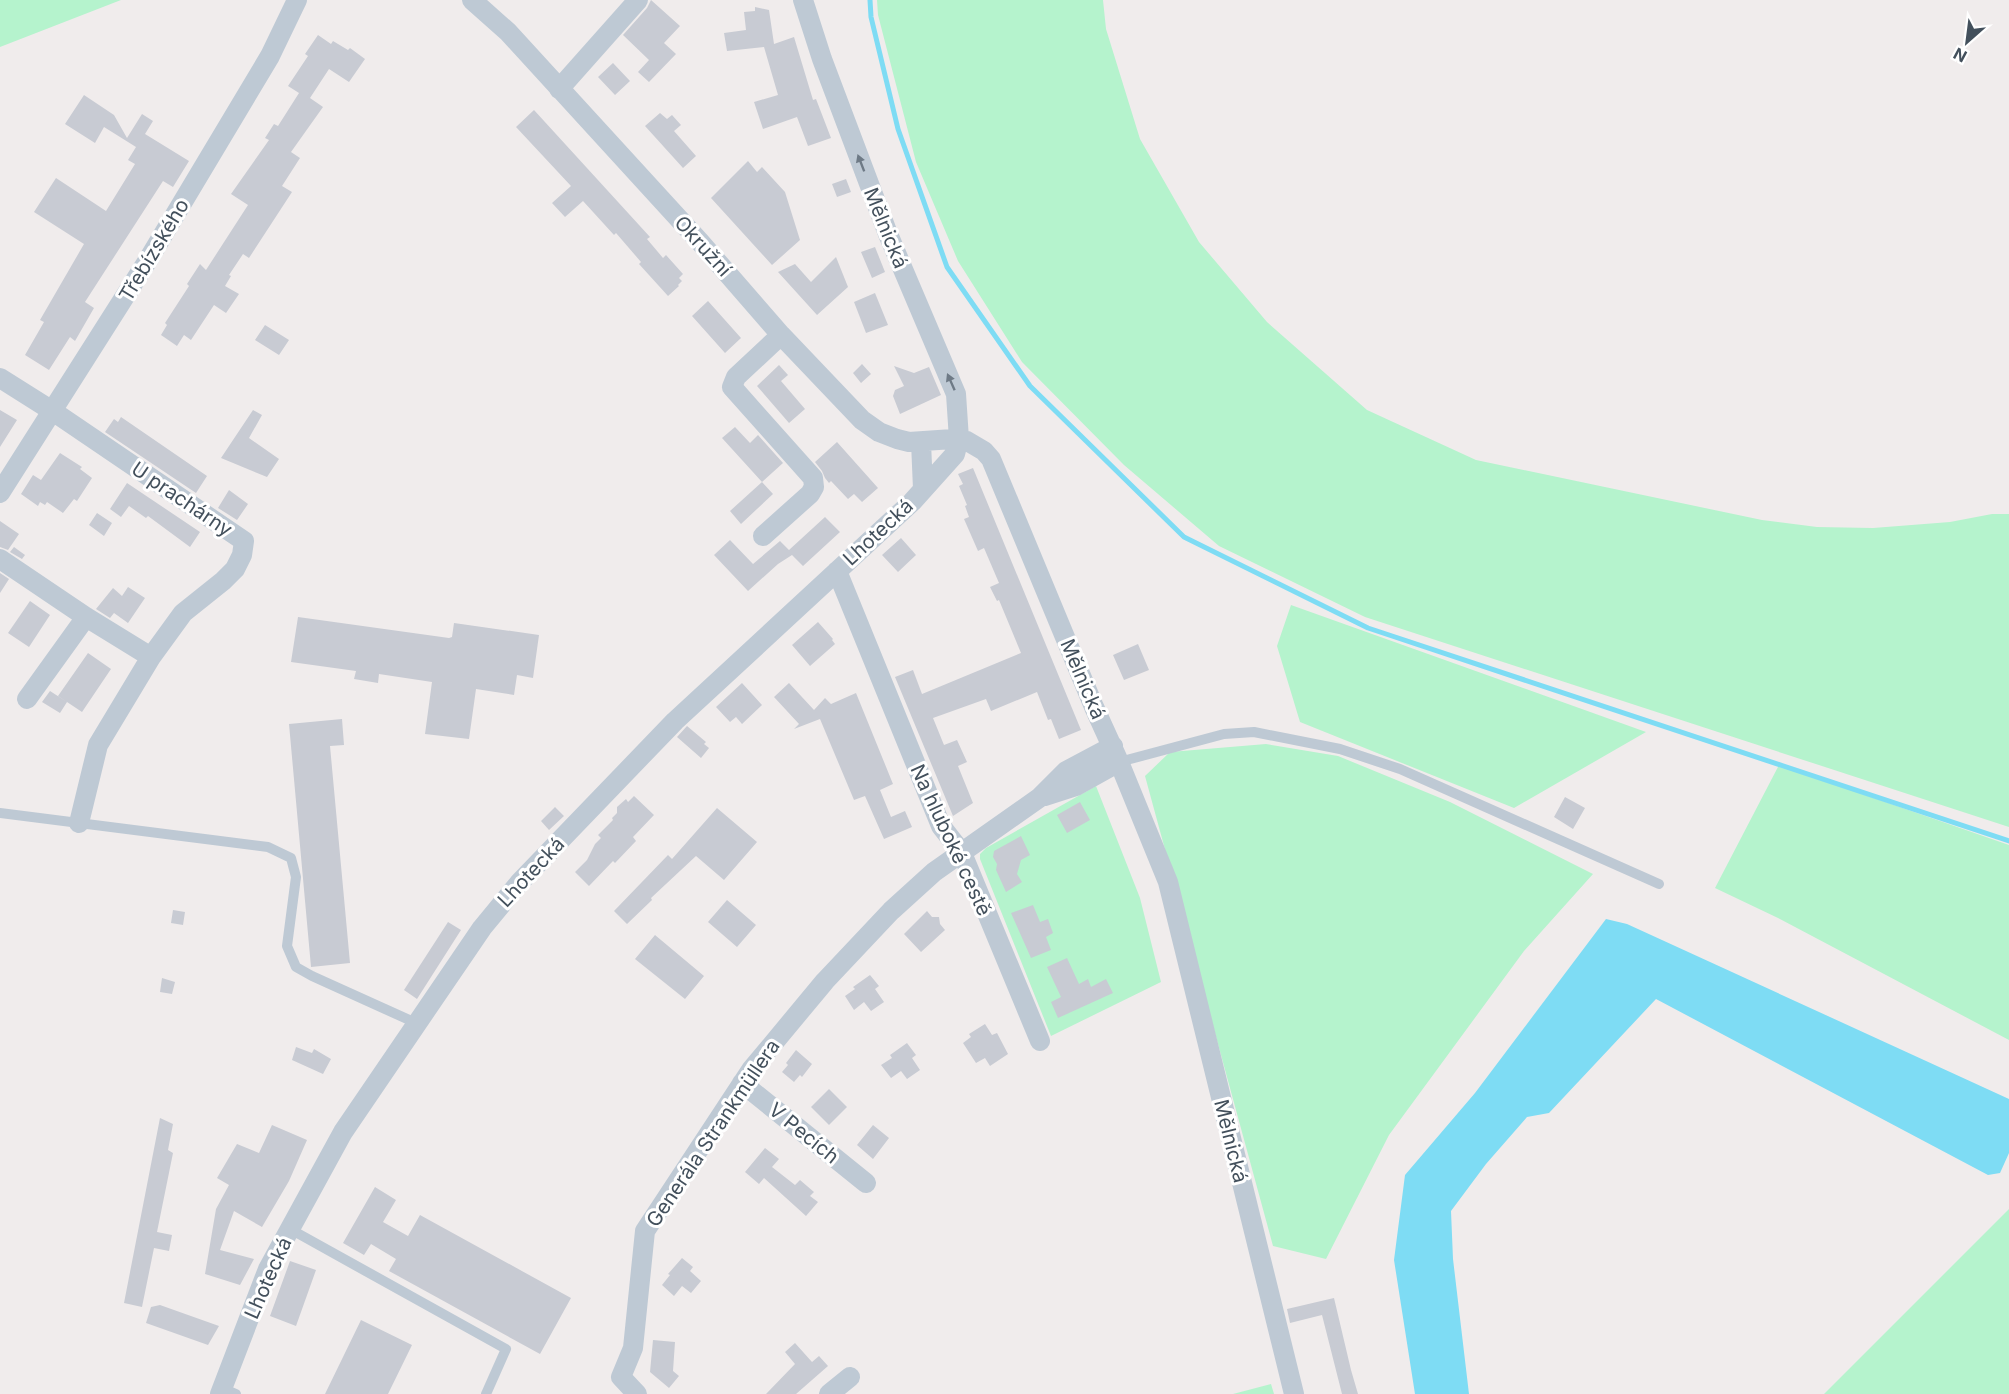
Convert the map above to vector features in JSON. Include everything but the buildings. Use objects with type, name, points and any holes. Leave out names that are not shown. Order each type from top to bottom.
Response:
[{"type":"street","name":"Třebízského","points":[[0,493],[54,412],[148,260],[270,56],[297,0]]},
{"type":"street","name":"Okružní","points":[[472,0],[508,32],[701,243],[781,335],[862,420],[888,436],[909,442],[959,439]]},
{"type":"street","points":[[559,88],[638,0]]},
{"type":"street","name":"Mělnická","points":[[803,0],[822,59],[888,234],[956,394],[959,439],[977,446],[992,459],[1168,882],[1294,1394]]},
{"type":"street","points":[[763,536],[810,494],[814,487],[813,478],[732,387],[736,377],[781,335]]},
{"type":"street","points":[[0,378],[54,412]]},
{"type":"street","name":"U prachárny","points":[[54,412],[244,541],[242,555],[235,569],[223,582],[183,613],[152,657],[98,745],[79,823]]},
{"type":"street","name":"Lhotecká","points":[[226,1392],[268,1269],[290,1229],[344,1132],[482,928],[519,883],[675,721],[912,502],[951,460],[959,439]]},
{"type":"street","points":[[921,442],[922,489]]},
{"type":"street","points":[[0,559],[86,617],[152,657]]},
{"type":"street","name":"Na hluboké cestě","points":[[837,571],[941,826],[962,854],[1040,1041]]},
{"type":"street","points":[[27,699],[86,617]]},
{"type":"street","name":"Generála Strankmüllera","points":[[637,1394],[621,1377],[633,1348],[645,1231],[751,1070],[825,981],[891,911],[934,872],[1039,798],[1077,786],[1116,754]]},
{"type":"street","name":"V Pecích","points":[[742,1083],[866,1184]]},
{"type":"street","points":[[829,1394],[850,1377]]},
{"type":"lane","points":[[1116,754],[1224,734],[1254,732],[1340,749],[1400,769],[1659,884]]},
{"type":"lane","points":[[0,813],[268,847],[291,858],[296,878],[287,946],[296,967],[416,1023]]},
{"type":"lane","points":[[290,1229],[506,1349],[486,1394]]},
{"type":"green space","points":[[0,0],[121,0],[0,47]]},
{"type":"green space","points":[[877,0],[1103,0],[1106,29],[1140,139],[1199,242],[1267,322],[1367,410],[1476,460],[1762,520],[1817,527],[1873,528],[1950,522],[1992,514],[2009,514],[2009,827],[1365,617],[1219,546],[1124,465],[1022,362],[958,261],[916,162],[878,15]]},
{"type":"green space","points":[[1291,605],[1646,732],[1514,808],[1300,722],[1277,646]]},
{"type":"green space","points":[[1266,744],[1338,756],[1450,802],[1593,874],[1524,951],[1389,1135],[1326,1259],[1273,1246],[1145,776],[1170,752]]},
{"type":"green space","points":[[1779,765],[2009,845],[2009,1040],[1778,918],[1715,888]]},
{"type":"green space","points":[[1096,786],[1140,898],[1161,982],[1051,1036],[980,859],[980,854],[986,848]]},
{"type":"green space","points":[[2009,1209],[2009,1394],[1824,1394]]},
{"type":"green space","points":[[1271,1384],[1274,1394],[1233,1394]]},
{"type":"water","points":[[1606,919],[1627,924],[2009,1099],[2009,1153],[2000,1173],[1988,1175],[1656,999],[1549,1113],[1527,1117],[1486,1164],[1451,1211],[1453,1259],[1469,1394],[1415,1394],[1394,1260],[1405,1175],[1475,1093]]},
{"type":"waterway","points":[[870,0],[871,17],[898,129],[947,267],[1030,386],[1184,537],[1368,628],[2009,841]]}]
